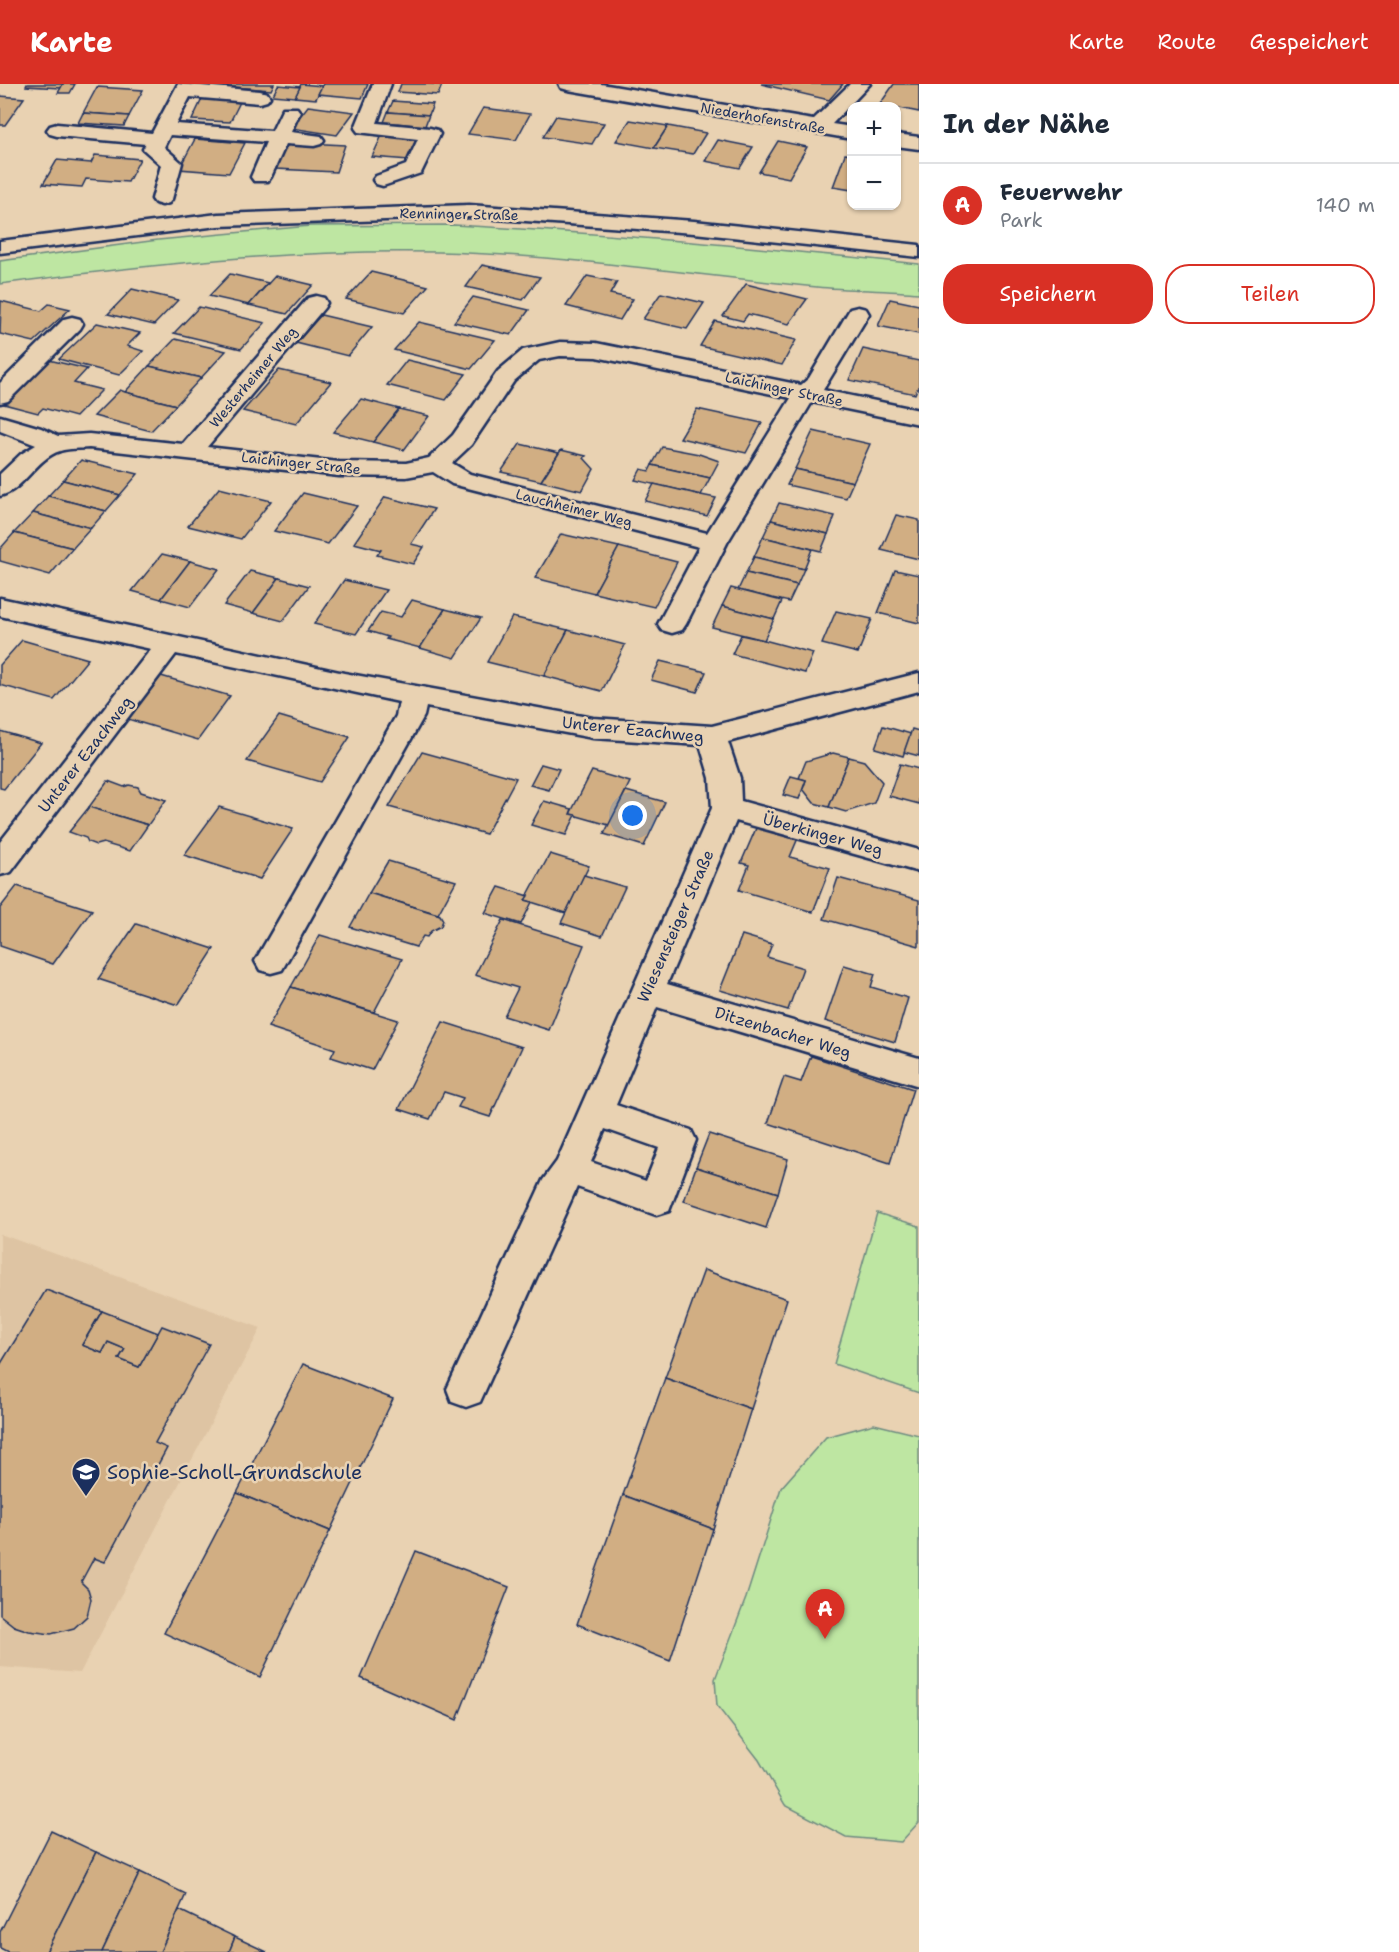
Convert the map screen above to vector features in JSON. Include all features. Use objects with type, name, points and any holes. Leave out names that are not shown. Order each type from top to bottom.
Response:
[{"type":"street","points":[[382,84],[365,128],[430,134],[414,169],[383,180]]},
{"type":"street","name":"Niederhofenstraße","points":[[568,84],[592,86],[651,99],[847,132]]},
{"type":"street","points":[[651,99],[666,84]]},
{"type":"street","points":[[817,128],[861,84]]},
{"type":"street","points":[[158,139],[185,87],[260,97]]},
{"type":"street","points":[[261,177],[290,112]]},
{"type":"street","points":[[57,130],[158,139],[314,140]]},
{"type":"street","points":[[158,139],[172,163],[162,199]]},
{"type":"street","points":[[901,141],[919,143]]},
{"type":"street","name":"Renninger Straße","points":[[0,247],[218,220],[469,211],[694,227],[919,251]]},
{"type":"street","name":"Westerheimer Weg","points":[[190,451],[316,303]]},
{"type":"street","points":[[672,624],[714,543],[806,393],[818,382],[858,314]]},
{"type":"street","points":[[0,396],[72,324]]},
{"type":"street","name":"Laichinger Straße","points":[[0,488],[30,459],[54,444],[89,441],[339,469],[406,470],[437,464],[462,440],[506,376],[531,355],[560,349],[596,350],[919,417]]},
{"type":"street","points":[[0,423],[32,433],[54,444]]},
{"type":"street","name":"Lauchheimer Weg","points":[[437,464],[461,479],[714,543]]},
{"type":"street","name":"Unterer Ezachweg","points":[[0,607],[344,682],[593,728],[712,736],[919,682]]},
{"type":"street","name":"Unterer Ezachweg","points":[[0,864],[169,645]]},
{"type":"street","points":[[271,961],[410,717],[415,695]]},
{"type":"street","name":"Wiesensteiger Straße","points":[[466,1389],[561,1180],[570,1170],[727,808],[725,778],[712,736]]},
{"type":"street","name":"Überkinger Weg","points":[[727,808],[919,861]]},
{"type":"street","name":"Ditzenbacher Weg","points":[[646,991],[919,1072]]},
{"type":"street","points":[[570,1170],[656,1200],[679,1140],[595,1112]]},
{"type":"shaded area","name":"Sophie-Scholl-Grundschule","points":[[0,1234],[261,1328],[80,1673],[0,1667]]},
{"type":"green space","points":[[454,225],[570,232],[919,264],[919,293],[817,287],[534,257],[439,252],[329,253],[219,260],[0,284],[0,261],[158,240],[310,226]]},
{"type":"green space","points":[[877,1213],[919,1226],[919,1393],[834,1364]]},
{"type":"green space","points":[[874,1424],[919,1435],[919,1822],[901,1842],[846,1837],[785,1805],[759,1760],[717,1706],[715,1679],[746,1598],[781,1488],[826,1437]]},
{"type":"building","points":[[27,84],[63,84],[61,88],[26,86]]},
{"type":"building","points":[[63,84],[75,84],[70,93],[58,93]]},
{"type":"building","points":[[222,84],[274,84],[271,90],[220,86]]},
{"type":"building","points":[[301,84],[322,86],[316,99],[295,97]]},
{"type":"building","points":[[323,84],[368,84],[362,98],[318,94]]},
{"type":"building","points":[[401,84],[442,85],[438,95],[398,92]]},
{"type":"building","points":[[761,84],[843,84],[829,100]]},
{"type":"building","points":[[894,84],[919,84],[919,112],[901,108],[901,102],[881,102]]},
{"type":"building","points":[[278,85],[300,87],[295,97],[273,95]]},
{"type":"building","points":[[97,87],[143,90],[129,116],[83,113]]},
{"type":"building","points":[[0,96],[24,98],[5,125],[0,125]]},
{"type":"building","points":[[203,97],[241,100],[230,122],[192,120]]},
{"type":"building","points":[[393,101],[433,104],[429,115],[388,112]]},
{"type":"building","points":[[308,106],[354,112],[337,135],[291,128]]},
{"type":"building","points":[[483,108],[530,114],[516,140],[468,134]]},
{"type":"building","points":[[388,112],[429,115],[425,126],[384,122]]},
{"type":"building","points":[[83,113],[129,116],[124,126],[78,123]]},
{"type":"building","points":[[556,116],[604,123],[592,144],[543,137]]},
{"type":"building","points":[[630,120],[668,126],[654,148],[616,141]]},
{"type":"building","points":[[668,126],[706,133],[693,154],[654,148]]},
{"type":"building","points":[[383,133],[419,136],[409,160],[372,157]]},
{"type":"building","points":[[195,139],[245,143],[229,173],[179,169]]},
{"type":"building","points":[[718,140],[753,147],[740,168],[705,161]]},
{"type":"building","points":[[778,141],[807,147],[789,178],[759,172]]},
{"type":"building","points":[[286,142],[345,145],[336,172],[276,169]]},
{"type":"building","points":[[845,154],[847,154],[847,189],[833,187]]},
{"type":"building","points":[[95,155],[140,159],[128,182],[86,179],[82,187],[43,184],[57,160],[91,163]]},
{"type":"building","points":[[482,265],[540,277],[523,300],[466,287]]},
{"type":"building","points":[[371,272],[428,286],[404,313],[346,299]]},
{"type":"building","points":[[230,274],[268,283],[249,305],[209,296]]},
{"type":"building","points":[[275,276],[313,285],[287,314],[249,305]]},
{"type":"building","points":[[587,276],[617,282],[610,294],[633,299],[620,320],[566,306]]},
{"type":"building","points":[[746,284],[807,299],[789,324],[748,314],[743,321],[723,316]]},
{"type":"building","points":[[132,289],[178,300],[154,325],[108,314]]},
{"type":"building","points":[[661,293],[704,303],[687,329],[643,319]]},
{"type":"building","points":[[473,297],[529,310],[511,335],[454,322]]},
{"type":"building","points":[[890,299],[919,305],[919,334],[878,326]]},
{"type":"building","points":[[1,301],[41,311],[49,304],[70,309],[34,342],[0,334]]},
{"type":"building","points":[[199,307],[265,323],[241,349],[174,333]]},
{"type":"building","points":[[321,315],[372,327],[348,356],[296,343]]},
{"type":"building","points":[[715,321],[796,340],[782,365],[700,346]]},
{"type":"building","points":[[419,322],[495,340],[471,369],[394,350]]},
{"type":"building","points":[[97,323],[140,333],[127,346],[143,351],[119,375],[59,359]]},
{"type":"building","points":[[175,339],[226,351],[201,378],[149,366]]},
{"type":"building","points":[[863,349],[919,361],[919,389],[915,394],[849,380]]},
{"type":"building","points":[[49,360],[87,369],[74,383],[102,390],[76,417],[43,408],[38,413],[4,404]]},
{"type":"building","points":[[407,360],[466,374],[446,400],[387,385]]},
{"type":"building","points":[[149,366],[201,378],[176,405],[125,392]]},
{"type":"building","points":[[279,370],[331,382],[296,424],[243,411]]},
{"type":"building","points":[[120,390],[176,405],[151,431],[94,416]]},
{"type":"building","points":[[361,399],[399,409],[373,442],[333,432]]},
{"type":"building","points":[[399,409],[429,416],[404,450],[373,442]]},
{"type":"building","points":[[697,409],[762,423],[746,453],[680,438]]},
{"type":"building","points":[[813,431],[870,444],[853,482],[795,469]]},
{"type":"building","points":[[520,444],[559,453],[541,481],[501,472]]},
{"type":"building","points":[[662,447],[699,454],[719,461],[710,478],[652,465]]},
{"type":"building","points":[[561,450],[586,456],[584,458],[594,469],[582,491],[541,481]]},
{"type":"building","points":[[81,460],[138,474],[120,495],[63,480]]},
{"type":"building","points":[[652,465],[710,478],[701,495],[635,480],[641,469],[649,471]]},
{"type":"building","points":[[795,469],[853,482],[846,498],[787,485]]},
{"type":"building","points":[[63,480],[120,495],[106,511],[48,496]]},
{"type":"building","points":[[654,484],[716,498],[707,516],[645,501]]},
{"type":"building","points":[[219,488],[271,501],[241,539],[188,526]]},
{"type":"building","points":[[303,493],[357,506],[328,544],[274,531]]},
{"type":"building","points":[[48,496],[106,511],[91,528],[33,513]]},
{"type":"building","points":[[385,497],[434,509],[411,544],[424,547],[413,564],[377,555],[381,550],[354,543]]},
{"type":"building","points":[[779,503],[835,516],[828,534],[771,520]]},
{"type":"building","points":[[33,513],[91,528],[73,548],[14,533]]},
{"type":"building","points":[[896,515],[919,520],[919,559],[881,550]]},
{"type":"building","points":[[771,520],[828,534],[821,551],[763,537]]},
{"type":"building","points":[[14,533],[73,548],[50,575],[0,561],[0,549]]},
{"type":"building","points":[[561,534],[619,547],[594,593],[535,578]]},
{"type":"building","points":[[763,537],[812,549],[804,569],[754,557]]},
{"type":"building","points":[[619,547],[677,562],[654,607],[594,593]]},
{"type":"building","points":[[162,554],[190,561],[161,599],[132,591]]},
{"type":"building","points":[[754,557],[804,569],[797,585],[746,573]]},
{"type":"building","points":[[190,561],[219,569],[190,607],[161,599]]},
{"type":"building","points":[[895,570],[919,575],[919,623],[878,613]]},
{"type":"building","points":[[250,571],[279,578],[253,613],[224,605]]},
{"type":"building","points":[[746,573],[797,585],[789,602],[738,590]]},
{"type":"building","points":[[279,578],[309,586],[283,621],[253,613]]},
{"type":"building","points":[[344,580],[386,590],[356,634],[314,624]]},
{"type":"building","points":[[731,588],[782,601],[774,619],[722,606]]},
{"type":"building","points":[[412,600],[445,609],[420,648],[386,639],[388,637],[368,631],[381,612],[401,617]]},
{"type":"building","points":[[722,606],[774,619],[764,640],[712,627]]},
{"type":"building","points":[[445,609],[481,618],[455,658],[420,648]]},
{"type":"building","points":[[836,611],[872,619],[858,653],[822,644]]},
{"type":"building","points":[[512,617],[568,630],[544,676],[487,662]]},
{"type":"building","points":[[568,630],[625,645],[602,691],[544,676]]},
{"type":"building","points":[[741,635],[813,653],[805,673],[732,654]]},
{"type":"building","points":[[22,640],[88,659],[54,700],[0,685],[0,665]]},
{"type":"building","points":[[660,661],[706,672],[697,692],[651,680]]},
{"type":"building","points":[[161,676],[230,696],[198,740],[128,719]]},
{"type":"building","points":[[279,716],[350,737],[320,782],[247,761]]},
{"type":"building","points":[[883,726],[911,734],[903,756],[875,748]]},
{"type":"building","points":[[912,729],[919,731],[919,756],[904,752]]},
{"type":"building","points":[[0,731],[41,743],[4,789],[0,788]]},
{"type":"building","points":[[422,752],[516,778],[486,834],[389,807]]},
{"type":"building","points":[[833,753],[849,757],[829,807],[814,803],[803,789],[806,780],[799,778],[806,761]]},
{"type":"building","points":[[849,757],[864,761],[882,782],[874,803],[846,812],[829,807]]},
{"type":"building","points":[[541,764],[559,769],[549,790],[530,785]]},
{"type":"building","points":[[900,764],[919,769],[919,804],[889,796]]},
{"type":"building","points":[[592,771],[630,782],[609,825],[570,814]]},
{"type":"building","points":[[791,776],[806,780],[799,799],[783,795]]},
{"type":"building","points":[[108,781],[124,787],[129,785],[138,787],[141,792],[166,800],[148,825],[89,807]]},
{"type":"building","points":[[626,791],[665,802],[644,846],[604,834]]},
{"type":"building","points":[[544,801],[572,809],[570,814],[576,815],[566,835],[531,825]]},
{"type":"building","points":[[89,807],[148,825],[130,851],[103,843],[96,845],[88,842],[86,838],[69,832]]},
{"type":"building","points":[[219,807],[293,829],[260,879],[184,855]]},
{"type":"building","points":[[757,826],[798,838],[790,857],[830,868],[813,912],[739,890],[749,865],[741,863]]},
{"type":"building","points":[[550,854],[589,866],[566,913],[525,900]]},
{"type":"building","points":[[388,861],[456,881],[438,914],[369,893]]},
{"type":"building","points":[[584,875],[625,887],[602,936],[561,923]]},
{"type":"building","points":[[838,878],[919,900],[919,946],[824,919]]},
{"type":"building","points":[[17,886],[92,910],[53,964],[0,946],[0,908]]},
{"type":"building","points":[[499,887],[528,896],[525,900],[532,902],[521,924],[485,913]]},
{"type":"building","points":[[369,893],[440,915],[443,920],[441,926],[431,931],[427,937],[423,936],[416,947],[350,927]]},
{"type":"building","points":[[503,920],[584,945],[549,1030],[504,1016],[518,988],[475,975]]},
{"type":"building","points":[[136,924],[214,949],[178,1005],[98,979]]},
{"type":"building","points":[[320,935],[402,959],[374,1012],[291,987]]},
{"type":"building","points":[[742,935],[772,944],[767,957],[803,968],[788,1010],[720,990]]},
{"type":"building","points":[[844,965],[875,974],[871,987],[908,998],[895,1042],[825,1021]]},
{"type":"building","points":[[291,987],[398,1020],[372,1070],[331,1057],[335,1049],[268,1027]]},
{"type":"building","points":[[443,1022],[522,1047],[490,1117],[458,1107],[463,1098],[444,1092],[430,1119],[399,1109]]},
{"type":"building","points":[[811,1056],[913,1089],[890,1163],[768,1123],[784,1077],[801,1082]]},
{"type":"building","points":[[709,1134],[788,1159],[778,1193],[696,1167]]},
{"type":"building","points":[[696,1167],[778,1193],[766,1228],[684,1201]]},
{"type":"building","points":[[704,1270],[787,1299],[751,1409],[665,1378]]},
{"type":"building","name":"Sophie-Scholl-Grundschule","points":[[46,1290],[102,1311],[82,1345],[102,1353],[108,1342],[125,1349],[119,1359],[139,1367],[162,1326],[209,1344],[155,1443],[167,1448],[105,1562],[94,1558],[81,1582],[88,1589],[91,1599],[87,1616],[74,1628],[51,1634],[14,1626],[0,1615],[0,1365]]},
{"type":"building","points":[[102,1311],[158,1333],[139,1367],[119,1359],[125,1349],[108,1342],[102,1353],[82,1345]]},
{"type":"building","points":[[303,1364],[393,1399],[330,1531],[237,1493]]},
{"type":"building","points":[[665,1378],[751,1409],[713,1529],[623,1495]]},
{"type":"building","points":[[237,1493],[330,1531],[260,1677],[164,1633]]},
{"type":"building","points":[[623,1495],[713,1529],[670,1661],[577,1624]]},
{"type":"building","points":[[416,1551],[509,1587],[457,1720],[361,1678]]},
{"type":"building","points":[[51,1831],[96,1852],[46,1952],[8,1952],[0,1948],[0,1932]]},
{"type":"building","points":[[96,1852],[140,1872],[102,1952],[46,1952]]},
{"type":"building","points":[[140,1872],[186,1894],[160,1952],[102,1952]]},
{"type":"building","points":[[179,1910],[235,1937],[229,1952],[160,1952]]},
{"type":"building","points":[[235,1937],[267,1952],[229,1952]]},
{"type":"place","name":"Sophie-Scholl-Grundschule","points":[[86,1498]]},
{"type":"place","name":"Feuerwehr","points":[[825,1639]]}]
